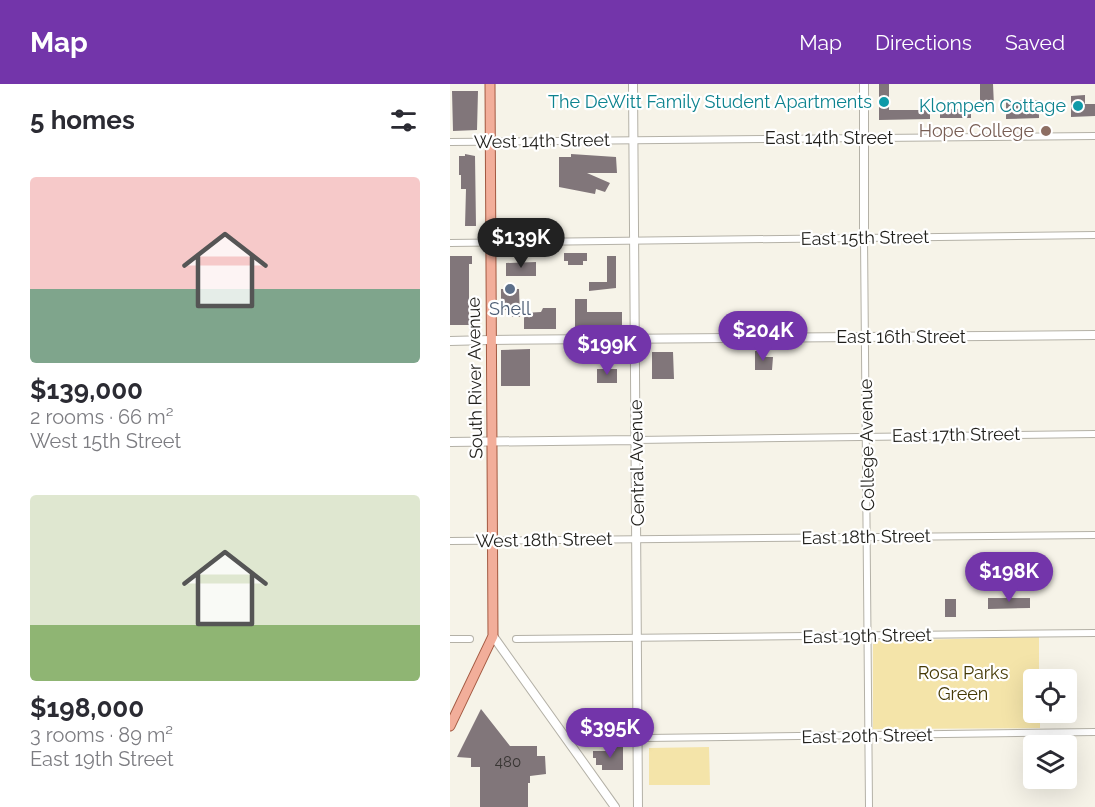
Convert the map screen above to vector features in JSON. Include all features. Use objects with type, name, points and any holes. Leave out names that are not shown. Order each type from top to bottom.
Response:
[{"type":"main road","name":"South River Avenue","points":[[490,84],[493,636]]},
{"type":"main road","name":"East 16th Street","points":[[490,340],[1095,335]]},
{"type":"main road","points":[[450,726],[493,636],[615,807]]},
{"type":"street","name":"Central Avenue","points":[[633,84],[639,638],[638,807]]},
{"type":"street","name":"College Avenue","points":[[864,84],[869,807]]},
{"type":"street","name":"East 14th Street","points":[[634,140],[1095,136]]},
{"type":"street","name":"West 14th Street","points":[[450,142],[634,140]]},
{"type":"street","name":"East 15th Street","points":[[450,243],[1095,235]]},
{"type":"street","points":[[450,341],[490,340]]},
{"type":"street","name":"East 17th Street","points":[[636,440],[1095,434]]},
{"type":"street","points":[[450,442],[636,440]]},
{"type":"street","name":"East 18th Street","points":[[638,539],[1095,535]]},
{"type":"street","name":"West 18th Street","points":[[450,541],[638,539]]},
{"type":"street","name":"East 19th Street","points":[[516,639],[1095,633]]},
{"type":"street","points":[[450,639],[470,639]]},
{"type":"street","name":"East 20th Street","points":[[567,739],[1095,732]]},
{"type":"green space","name":"Rosa Parks Green","points":[[1039,637],[1039,669],[1023,669],[1023,723],[1040,723],[1040,728],[873,729],[873,641]]},
{"type":"green space","points":[[709,747],[710,785],[649,785],[649,748]]},
{"type":"building","points":[[879,84],[889,84],[889,110],[930,110],[930,119],[879,120]]},
{"type":"building","points":[[980,84],[993,84],[994,106],[980,106]]},
{"type":"building","points":[[452,91],[478,91],[477,130],[453,131]]},
{"type":"building","name":"Klompen Cottage","points":[[1085,95],[1085,104],[1095,104],[1095,116],[1071,117],[1071,96]]},
{"type":"building","points":[[1039,100],[1039,118],[1006,119],[1006,102]]},
{"type":"building","points":[[940,109],[971,109],[971,118],[940,118]]},
{"type":"building","points":[[465,154],[475,156],[476,226],[465,226],[466,189],[461,189],[459,156],[465,156]]},
{"type":"building","points":[[571,154],[616,157],[617,173],[587,173],[610,183],[605,192],[596,189],[595,194],[559,187],[559,157],[571,157]]},
{"type":"building","points":[[564,253],[587,253],[587,261],[583,261],[583,265],[568,265],[568,261],[564,261]]},
{"type":"building","points":[[450,256],[472,256],[472,264],[469,264],[469,316],[472,316],[473,325],[450,325]]},
{"type":"building","points":[[607,256],[616,256],[616,288],[589,291],[589,282],[607,282]]},
{"type":"building","points":[[536,262],[536,276],[506,276],[506,263]]},
{"type":"building","points":[[501,289],[519,289],[520,317],[512,317],[512,310],[501,310]]},
{"type":"building","points":[[575,299],[587,299],[587,312],[622,312],[622,328],[575,329]]},
{"type":"building","points":[[543,308],[556,308],[556,329],[524,329],[524,313],[541,312]]},
{"type":"building","points":[[530,349],[530,386],[501,386],[501,350]]},
{"type":"building","points":[[755,351],[762,351],[762,357],[773,357],[772,370],[755,370]]},
{"type":"building","points":[[652,352],[673,352],[674,379],[652,379]]},
{"type":"building","points":[[597,369],[617,369],[617,383],[597,383]]},
{"type":"building","points":[[988,598],[1030,598],[1030,608],[988,609]]},
{"type":"building","points":[[945,599],[956,599],[956,617],[945,617]]},
{"type":"building","points":[[481,709],[510,746],[537,746],[537,756],[545,756],[546,774],[530,776],[528,807],[480,807],[480,767],[471,767],[471,758],[457,757]]},
{"type":"building","points":[[615,747],[623,747],[623,770],[602,770],[602,765],[596,765],[593,751],[615,751]]},
{"type":"place","name":"The DeWitt Family Student Apartments","points":[[884,102]]},
{"type":"place","name":"Klompen Cottage","points":[[1078,106]]},
{"type":"place","name":"Hope College","points":[[1046,131]]},
{"type":"place","name":"Shell","points":[[510,289]]}]
